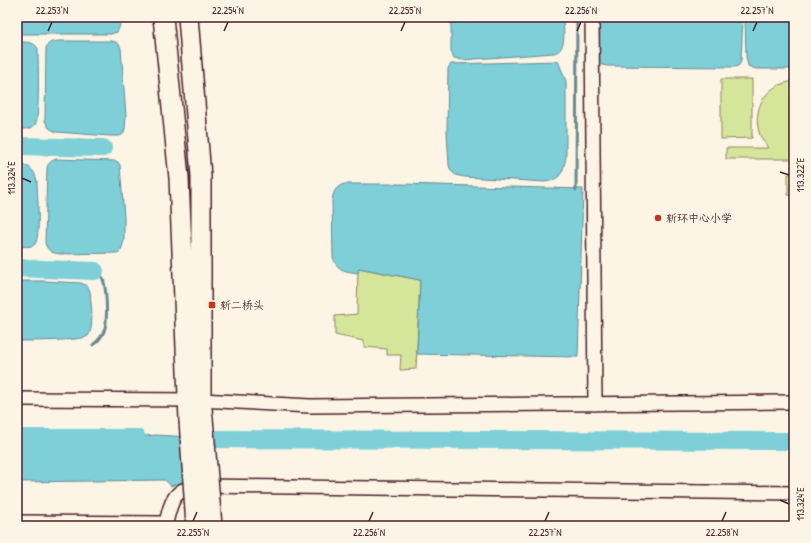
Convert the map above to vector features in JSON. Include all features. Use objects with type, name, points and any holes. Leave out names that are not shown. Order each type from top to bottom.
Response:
[{"type":"highway","points":[[163,17],[179,178],[194,400],[212,526]]},
{"type":"highway","points":[[188,17],[201,176],[194,400]]},
{"type":"highway","points":[[196,419],[196,526]]},
{"type":"street","points":[[592,17],[595,404]]},
{"type":"street","points":[[17,399],[194,400],[310,406],[794,402]]},
{"type":"street","points":[[17,522],[165,523],[169,510],[179,492],[184,488],[192,486],[794,493]]},
{"type":"green space","points":[[721,79],[752,79],[752,138],[721,139]]},
{"type":"green space","points":[[794,81],[794,159],[726,159],[726,148],[768,148],[761,137],[758,127],[758,111],[761,103],[770,91],[777,86]]},
{"type":"green space","points":[[788,174],[794,174],[794,196],[788,195]]},
{"type":"green space","points":[[358,268],[420,280],[416,369],[400,370],[401,355],[387,355],[387,349],[364,347],[364,341],[335,335],[335,316],[357,314]]},
{"type":"water","points":[[17,17],[120,17],[120,26],[117,32],[111,34],[17,34]]},
{"type":"water","points":[[451,17],[563,17],[563,43],[561,48],[554,53],[462,60],[454,58],[451,52]]},
{"type":"water","points":[[595,17],[743,17],[741,62],[739,65],[734,67],[602,65],[598,62]]},
{"type":"water","points":[[745,17],[794,17],[794,69],[756,69],[748,66],[746,57]]},
{"type":"water","points":[[59,41],[111,41],[116,42],[121,48],[126,116],[125,129],[123,134],[120,136],[56,132],[49,128],[45,121],[46,48],[50,43]]},
{"type":"water","points":[[17,42],[32,43],[37,46],[38,49],[37,120],[33,127],[26,129],[17,129]]},
{"type":"water","points":[[558,61],[566,81],[566,157],[564,167],[558,177],[545,182],[465,177],[457,175],[453,172],[449,165],[447,133],[448,68],[451,64]]},
{"type":"water","points":[[56,159],[114,161],[118,162],[120,165],[124,217],[124,241],[121,250],[118,253],[61,254],[49,250],[45,243],[47,168],[50,162]]},
{"type":"water","points":[[17,163],[25,165],[33,170],[37,181],[38,232],[35,244],[29,246],[17,246]]},
{"type":"water","points":[[344,184],[402,184],[583,189],[578,357],[417,354],[420,280],[359,268],[358,273],[349,272],[339,268],[335,262],[333,257],[332,201],[335,191],[338,187]]},
{"type":"water","points":[[17,281],[81,283],[87,286],[90,293],[92,315],[91,330],[88,336],[84,338],[66,340],[17,341]]},
{"type":"water","points":[[156,435],[191,437],[194,478],[171,486],[165,480],[17,482],[17,437],[78,437],[84,441]]},
{"type":"waterway","points":[[576,190],[577,17]]},
{"type":"waterway","points":[[17,146],[103,148]]},
{"type":"waterway","points":[[17,268],[95,271]]},
{"type":"waterway","points":[[93,345],[100,339],[103,333],[106,312],[104,281],[101,275],[95,271]]},
{"type":"waterway","points":[[17,438],[137,438]]},
{"type":"waterway","points":[[191,439],[794,441]]},
{"type":"place","name":"新环中心小学","points":[[658,218]]},
{"type":"place","name":"新二桥头","points":[[212,305]]}]
